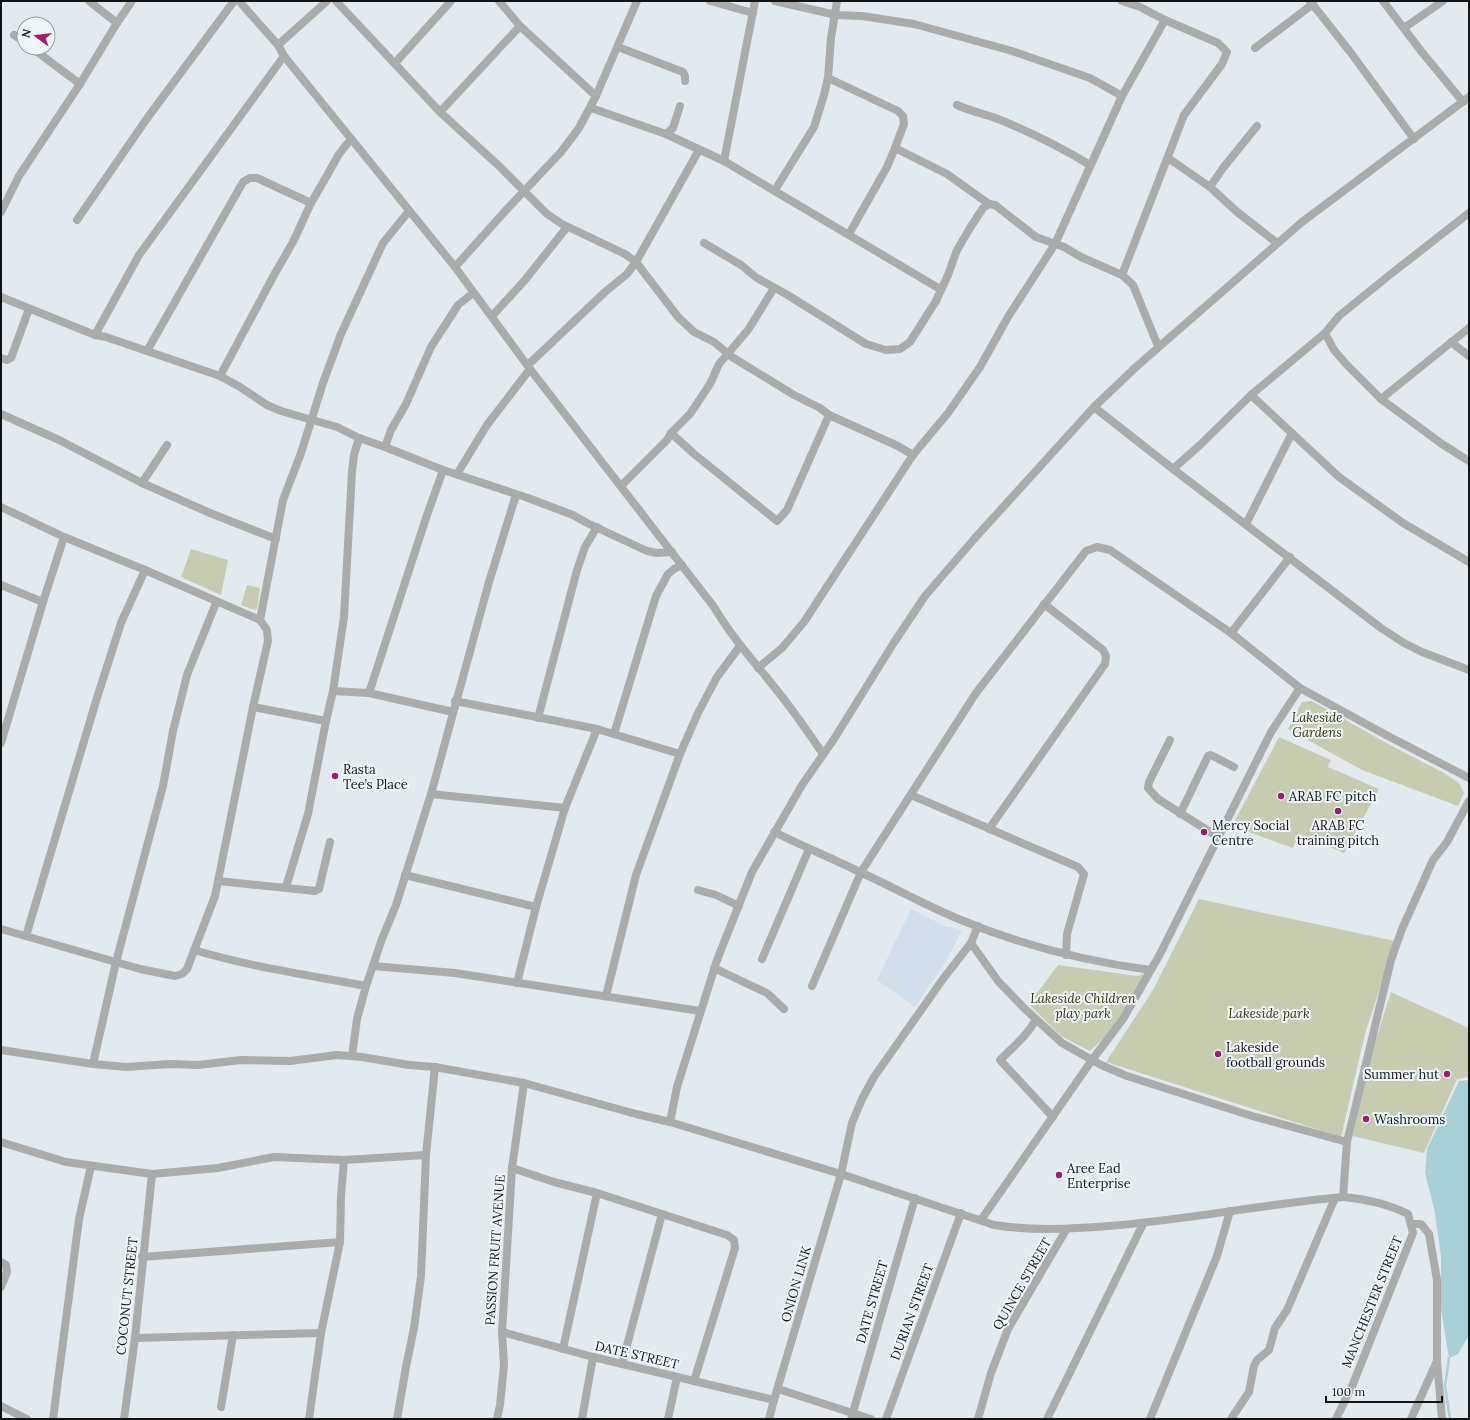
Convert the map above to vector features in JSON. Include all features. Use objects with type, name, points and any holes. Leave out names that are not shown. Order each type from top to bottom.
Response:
[{"type":"street","points":[[89,1],[117,23]]},
{"type":"street","points":[[1,212],[19,176],[80,84],[132,1]]},
{"type":"street","points":[[78,220],[148,117],[234,1]]},
{"type":"street","points":[[239,1],[278,46],[284,56],[455,267],[529,367],[714,607],[725,626],[740,646],[783,698],[823,754]]},
{"type":"street","points":[[278,46],[327,1]]},
{"type":"street","points":[[336,1],[440,112],[499,166],[547,214],[567,227],[625,254],[636,262],[678,317],[694,332],[714,342],[728,353],[794,395],[820,408],[829,415],[898,446],[913,455]]},
{"type":"street","points":[[395,63],[451,1]]},
{"type":"street","points":[[499,1],[520,26],[596,96]]},
{"type":"street","points":[[455,267],[523,191],[561,152],[578,128],[596,96],[638,1]]},
{"type":"street","points":[[710,1],[753,13]]},
{"type":"street","points":[[724,160],[755,1]]},
{"type":"street","points":[[775,1],[836,15],[862,16],[914,24],[1004,49],[1090,78],[1122,96]]},
{"type":"street","points":[[775,190],[814,127],[828,78],[831,38],[836,15],[837,1]]},
{"type":"street","points":[[1122,1],[1218,43],[1227,52],[1222,64],[1184,115],[1122,275]]},
{"type":"street","points":[[670,1122],[677,1086],[714,968],[752,872],[802,785],[834,739],[889,650],[925,596],[975,538],[1094,407],[1158,346],[1302,222],[1466,99],[1421,51],[1383,1]]},
{"type":"street","points":[[1404,28],[1443,1]]},
{"type":"street","points":[[1255,48],[1311,3],[1414,139]]},
{"type":"street","points":[[758,668],[782,648],[804,622],[913,455],[948,414],[980,367],[1008,317],[1055,244],[1122,96],[1165,20]]},
{"type":"street","points":[[440,112],[520,26]]},
{"type":"street","points":[[618,47],[683,72],[686,76],[685,81]]},
{"type":"street","points":[[43,56],[80,84]]},
{"type":"street","points":[[95,335],[139,255],[284,56]]},
{"type":"street","points":[[828,78],[898,111],[903,116],[904,124],[887,167],[849,234]]},
{"type":"street","points":[[666,134],[673,128],[680,106]]},
{"type":"street","points":[[957,106],[997,118],[1031,133],[1062,148],[1090,165]]},
{"type":"street","points":[[590,108],[666,134],[698,150],[724,160],[940,289]]},
{"type":"street","points":[[1210,187],[1256,126]]},
{"type":"street","points":[[220,376],[293,242],[311,203],[339,154],[351,139]]},
{"type":"street","points":[[895,148],[946,174],[989,204],[995,205],[1036,237],[1055,244],[1122,275],[1134,285],[1158,346]]},
{"type":"street","points":[[458,474],[487,425],[529,367],[605,292],[627,274],[636,262],[698,150]]},
{"type":"street","points":[[1168,158],[1210,187],[1236,211],[1277,243]]},
{"type":"street","points":[[147,351],[243,182],[250,178],[257,178],[311,203]]},
{"type":"street","points":[[704,243],[741,265],[757,278],[786,294],[866,344],[886,350],[900,349],[910,342],[936,301],[957,250],[983,208],[989,204]]},
{"type":"street","points":[[260,620],[284,500],[323,383],[341,334],[383,243],[409,211]]},
{"type":"street","points":[[1173,469],[1200,446],[1251,395],[1325,333],[1339,316],[1469,213]]},
{"type":"street","points":[[492,316],[525,280],[567,227]]},
{"type":"street","points":[[621,486],[667,440],[671,433],[690,414],[710,384],[719,364],[748,330],[774,288]]},
{"type":"street","points":[[385,447],[391,430],[406,404],[431,347],[450,315],[458,305],[473,292]]},
{"type":"street","points":[[1,297],[95,335],[106,337],[220,376],[240,386],[267,405],[281,411],[311,421],[337,427],[359,438],[443,470],[572,514],[626,542],[652,552],[672,552]]},
{"type":"street","points":[[1,358],[7,360],[11,358],[29,309]]},
{"type":"street","points":[[1381,399],[1469,328]]},
{"type":"street","points":[[1325,333],[1334,350],[1381,399],[1442,444],[1469,461]]},
{"type":"street","points":[[1451,342],[1469,356]]},
{"type":"street","points":[[1251,395],[1339,477],[1403,523],[1469,562]]},
{"type":"street","points":[[1094,407],[1381,628],[1404,643],[1438,660],[1469,670]]},
{"type":"street","points":[[1,414],[60,440],[142,483],[210,513],[276,539]]},
{"type":"street","points":[[671,433],[693,453],[777,520],[787,510],[829,415]]},
{"type":"street","points":[[1246,524],[1292,433]]},
{"type":"street","points":[[286,887],[308,814],[333,691],[344,617],[352,472],[354,455],[359,438]]},
{"type":"street","points":[[142,483],[167,445]]},
{"type":"street","points":[[369,693],[443,470]]},
{"type":"street","points":[[352,1056],[357,1019],[366,986],[382,939],[396,905],[431,794],[455,701],[516,494]]},
{"type":"street","points":[[1,507],[64,538],[145,570],[216,603],[260,620],[267,630],[268,641],[253,706],[215,896],[186,970],[182,974],[175,976],[140,969],[1,929]]},
{"type":"street","points":[[538,718],[585,547],[597,527]]},
{"type":"street","points":[[1,743],[43,602],[64,538]]},
{"type":"street","points":[[812,986],[861,872],[976,693],[1086,551],[1097,547],[1110,550],[1231,633],[1300,688],[1469,778]]},
{"type":"street","points":[[1231,633],[1290,557]]},
{"type":"street","points":[[614,734],[656,596],[668,574],[682,565]]},
{"type":"street","points":[[26,936],[96,701],[121,623],[145,570]]},
{"type":"street","points":[[1,585],[43,602]]},
{"type":"street","points":[[93,1064],[116,962],[163,786],[187,675],[216,603]]},
{"type":"street","points":[[989,829],[1104,664],[1106,656],[1103,650],[1044,604]]},
{"type":"street","points":[[606,996],[636,875],[680,754],[716,677],[740,646]]},
{"type":"street","points":[[982,1220],[1092,1060],[1123,1019],[1173,929],[1271,732],[1300,688]]},
{"type":"street","points":[[333,691],[369,693],[453,712]]},
{"type":"street","points":[[455,701],[614,734],[680,754]]},
{"type":"street","points":[[253,706],[326,721]]},
{"type":"street","points":[[517,983],[536,907],[565,808],[597,730]]},
{"type":"street","points":[[1170,740],[1149,782],[1148,788],[1158,799],[1218,837]]},
{"type":"street","points":[[1180,814],[1208,756],[1213,756],[1234,767]]},
{"type":"street","points":[[431,794],[565,808]]},
{"type":"street","points":[[911,795],[1078,867],[1084,874],[1067,934],[1066,954]]},
{"type":"street","points":[[1232,1419],[1249,1392],[1254,1366],[1257,1360],[1268,1350],[1275,1328],[1287,1310],[1339,1197],[1347,1142],[1391,960],[1402,929],[1433,860],[1446,842],[1469,801]]},
{"type":"street","points":[[774,832],[861,872],[927,905],[978,926],[1066,954],[1113,965],[1150,970]]},
{"type":"street","points":[[218,881],[315,891],[319,889],[330,842]]},
{"type":"street","points":[[762,959],[810,849]]},
{"type":"street","points":[[405,875],[536,907]]},
{"type":"street","points":[[698,890],[716,895],[739,906]]},
{"type":"street","name":"ONION LINK","points":[[769,1419],[770,1400],[778,1389],[841,1174],[852,1123],[862,1099],[874,1077],[943,979],[971,943],[978,926]]},
{"type":"street","points":[[971,943],[998,981],[1036,1019],[1062,1043],[1092,1060],[1126,1076],[1157,1086],[1252,1116],[1347,1142]]},
{"type":"street","points":[[194,950],[222,958],[281,971],[366,986]]},
{"type":"street","points":[[373,966],[455,973],[700,1011]]},
{"type":"street","points":[[714,968],[767,993],[784,1009]]},
{"type":"street","points":[[1036,1019],[1034,1024],[1000,1060],[1053,1117]]},
{"type":"street","points":[[1,1050],[93,1064],[126,1067],[170,1064],[198,1065],[241,1060],[290,1061],[337,1056],[352,1056],[409,1065],[435,1067],[524,1083],[670,1122],[841,1174],[994,1224],[1018,1228],[1066,1230],[1143,1224],[1339,1197]]},
{"type":"street","points":[[397,1419],[414,1328],[421,1276],[426,1155],[435,1067]]},
{"type":"street","name":"PASSION FRUIT AVENUE","points":[[497,1419],[504,1365],[502,1332],[512,1168],[524,1083]]},
{"type":"street","points":[[1,1142],[66,1162],[152,1174],[218,1168],[274,1157],[344,1160],[426,1155]]},
{"type":"street","points":[[308,1419],[321,1333],[340,1242],[341,1196],[344,1160]]},
{"type":"street","points":[[53,1419],[79,1219],[91,1166]]},
{"type":"street","points":[[512,1168],[662,1214],[727,1236],[734,1240],[735,1248],[694,1381]]},
{"type":"street","name":"COCONUT STREET","points":[[124,1419],[135,1338],[142,1256],[152,1174]]},
{"type":"street","points":[[563,1349],[597,1193]]},
{"type":"street","name":"MANCHESTER STREET","points":[[1336,1419],[1353,1384],[1413,1233],[1412,1224],[1408,1214],[1398,1208],[1363,1199],[1339,1197]]},
{"type":"street","name":"DATE STREET","points":[[852,1416],[915,1198]]},
{"type":"street","points":[[1150,1419],[1216,1256],[1230,1211]]},
{"type":"street","name":"DURIAN STREET","points":[[886,1419],[961,1213]]},
{"type":"street","points":[[622,1364],[662,1214]]},
{"type":"street","points":[[1047,1419],[1143,1224]]},
{"type":"street","points":[[1412,1224],[1421,1224],[1429,1234],[1434,1258],[1437,1280],[1437,1360],[1442,1419]]},
{"type":"street","name":"QUINCE STREET","points":[[978,1419],[991,1374],[1008,1329],[1066,1230]]},
{"type":"street","points":[[142,1256],[340,1242]]},
{"type":"street","points":[[1,1262],[6,1265],[7,1272],[1,1287]]},
{"type":"street","name":"DATE STREET","points":[[502,1332],[593,1357],[770,1400]]},
{"type":"street","points":[[135,1338],[321,1333]]},
{"type":"street","points":[[221,1407],[233,1336]]},
{"type":"street","points":[[582,1419],[593,1357]]},
{"type":"street","points":[[1412,1419],[1437,1360]]},
{"type":"street","points":[[668,1419],[677,1377]]},
{"type":"street","points":[[778,1389],[852,1416],[871,1419]]},
{"type":"street","points":[[1,1406],[27,1419]]},
{"type":"shaded area","points":[[911,909],[945,926],[962,930],[945,963],[915,1007],[877,980]]},
{"type":"green space","points":[[191,549],[228,560],[221,595],[181,577]]},
{"type":"green space","points":[[247,585],[260,588],[257,609],[255,610],[241,605]]},
{"type":"green space","name":"Lakeside Gardens","points":[[1312,701],[1388,744],[1442,772],[1459,783],[1464,793],[1458,806],[1362,770],[1288,729],[1302,702]]},
{"type":"green space","name":"ARAB FC pitch","points":[[1279,737],[1331,760],[1328,767],[1379,789],[1344,853],[1299,834],[1293,848],[1232,826]]},
{"type":"green space","name":"Lakeside park","points":[[1199,899],[1395,941],[1365,1034],[1341,1137],[1106,1062],[1153,990]]},
{"type":"green space","name":"Lakeside Children play park","points":[[1058,965],[1138,976],[1150,970],[1123,1019],[1090,1051],[1061,1036],[1029,1004]]},
{"type":"green space","points":[[1391,992],[1469,1028],[1469,1077],[1457,1079],[1424,1153],[1353,1136],[1370,1058]]},
{"type":"water","points":[[1469,1080],[1469,1335],[1458,1354],[1449,1358],[1441,1309],[1441,1256],[1434,1208],[1425,1173],[1427,1149],[1459,1081]]},
{"type":"waterway","points":[[1449,1358],[1445,1386],[1450,1419]]},
{"type":"place","name":"Rasta Tee’s Place","points":[[335,776]]},
{"type":"place","name":"ARAB FC pitch","points":[[1281,796]]},
{"type":"place","name":"ARAB FC training pitch","points":[[1338,811]]},
{"type":"place","name":"Mercy Social Centre","points":[[1204,832]]},
{"type":"place","name":"Lakeside football grounds","points":[[1218,1054]]},
{"type":"place","name":"Summer hut","points":[[1447,1074]]},
{"type":"place","name":"Washrooms","points":[[1366,1119]]},
{"type":"place","name":"Aree Ead Enterprise","points":[[1059,1175]]}]
